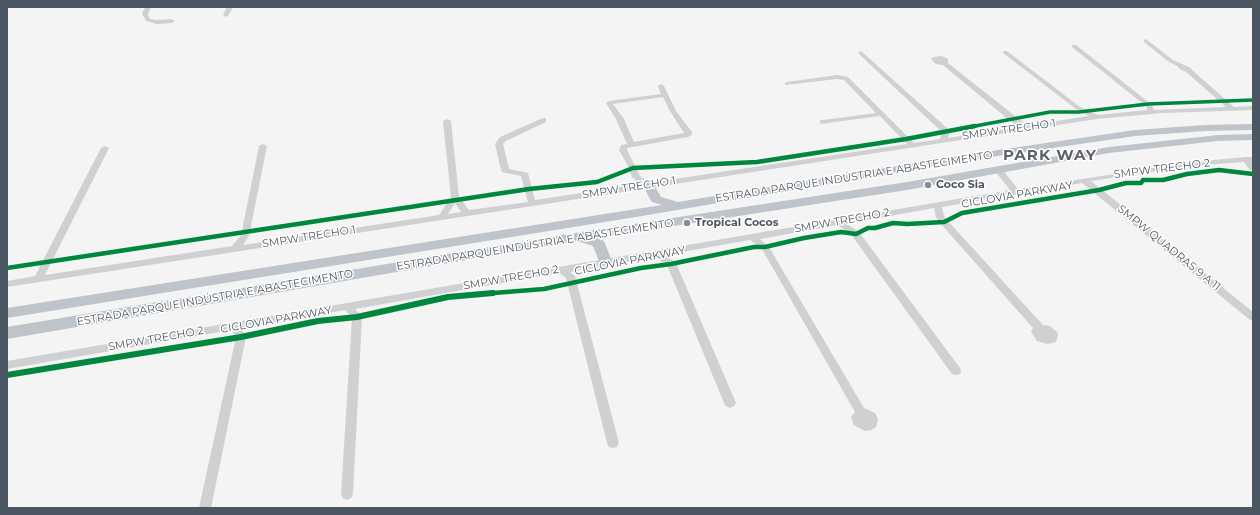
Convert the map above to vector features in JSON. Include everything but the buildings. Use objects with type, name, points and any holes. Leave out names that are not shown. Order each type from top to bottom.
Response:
[{"type":"highway","points":[[1135,133],[1165,127],[1253,121]]},
{"type":"highway","name":"ESTRADA PARQUE INDÚSTRIA E ABASTECIMENTO","points":[[7,313],[636,213],[972,157],[1135,133],[1205,128],[1253,127]]},
{"type":"highway","name":"ESTRADA PARQUE INDÚSTRIA E ABASTECIMENTO","points":[[7,333],[568,238],[907,186],[1109,150],[1175,142],[1253,137]]},
{"type":"highway","points":[[1175,142],[1188,144],[1253,144]]},
{"type":"highway","points":[[646,186],[653,197],[657,200],[677,206]]},
{"type":"highway","points":[[636,213],[650,202],[646,186]]},
{"type":"highway","points":[[608,261],[606,243],[609,239],[626,229]]},
{"type":"highway","points":[[568,238],[597,242],[608,261]]},
{"type":"street","points":[[148,7],[145,14],[148,20],[158,22],[172,21]]},
{"type":"street","points":[[226,15],[230,7]]},
{"type":"street","points":[[1146,41],[1169,60],[1185,68],[1233,109]]},
{"type":"street","points":[[1074,46],[1151,109]]},
{"type":"street","points":[[1005,52],[1078,108],[1097,117]]},
{"type":"street","points":[[861,53],[945,136]]},
{"type":"street","points":[[944,63],[1017,122],[1034,126]]},
{"type":"street","points":[[786,84],[837,77],[846,78],[911,144]]},
{"type":"street","points":[[646,186],[636,177],[633,168],[623,150],[624,148],[631,145],[688,135],[688,132],[673,111],[661,86]]},
{"type":"street","points":[[631,145],[620,119],[609,103],[666,95]]},
{"type":"street","points":[[1078,108],[1082,119]]},
{"type":"street","name":"SMPW TRECHO 1","points":[[7,284],[646,186],[911,144],[945,136],[960,137],[1151,109],[1163,111],[1253,108]]},
{"type":"street","points":[[823,122],[881,114]]},
{"type":"street","points":[[532,203],[525,175],[505,170],[499,144],[500,141],[543,120]]},
{"type":"street","points":[[447,121],[455,197],[467,214]]},
{"type":"street","points":[[1012,130],[1017,125],[1017,122]]},
{"type":"street","points":[[234,249],[244,236],[263,146]]},
{"type":"street","points":[[38,280],[105,148]]},
{"type":"street","name":"SMPW TRECHO 2","points":[[7,365],[1084,180],[1152,169],[1248,163]]},
{"type":"street","points":[[998,170],[1016,192]]},
{"type":"street","points":[[626,189],[636,177]]},
{"type":"street","name":"SMPW QUADRAS 9 A 11","points":[[1084,180],[1253,317]]},
{"type":"street","points":[[441,218],[455,197]]},
{"type":"street","points":[[937,205],[940,217]]},
{"type":"street","points":[[920,208],[940,217],[1040,329]]},
{"type":"street","points":[[852,220],[853,231]]},
{"type":"street","points":[[838,222],[853,231],[956,372]]},
{"type":"street","points":[[764,235],[764,246]]},
{"type":"street","points":[[244,236],[249,246]]},
{"type":"street","points":[[752,237],[764,246],[861,413]]},
{"type":"street","points":[[671,264],[678,250]]},
{"type":"street","points":[[656,253],[671,264],[730,403]]},
{"type":"street","points":[[570,276],[577,267]]},
{"type":"street","points":[[561,270],[570,276],[613,443]]},
{"type":"street","points":[[347,494],[357,316],[366,304]]},
{"type":"street","points":[[348,307],[357,316]]},
{"type":"street","points":[[205,508],[241,336],[250,323]]},
{"type":"street","points":[[234,326],[241,336]]},
{"type":"cycle path","points":[[7,268],[529,189],[597,182],[633,168],[757,162],[906,139],[1050,112],[1079,112],[1148,104],[1253,100]]},
{"type":"cycle path","name":"CICLOVIA PARKWAY","points":[[7,375],[241,337],[318,321],[357,317],[448,297],[544,289],[641,268],[671,264],[754,247],[765,247],[804,238],[841,232],[856,234],[868,228],[875,228],[893,223],[907,224],[944,222],[962,213],[1099,190],[1126,183],[1141,183],[1143,180],[1163,180],[1187,174],[1219,170],[1253,174]]},
{"type":"place","name":"Coco Sia","points":[[928,185]]},
{"type":"place","name":"Tropical Cocos","points":[[687,223]]},
{"type":"district","name":"PARK WAY","points":[[1050,156]]}]
